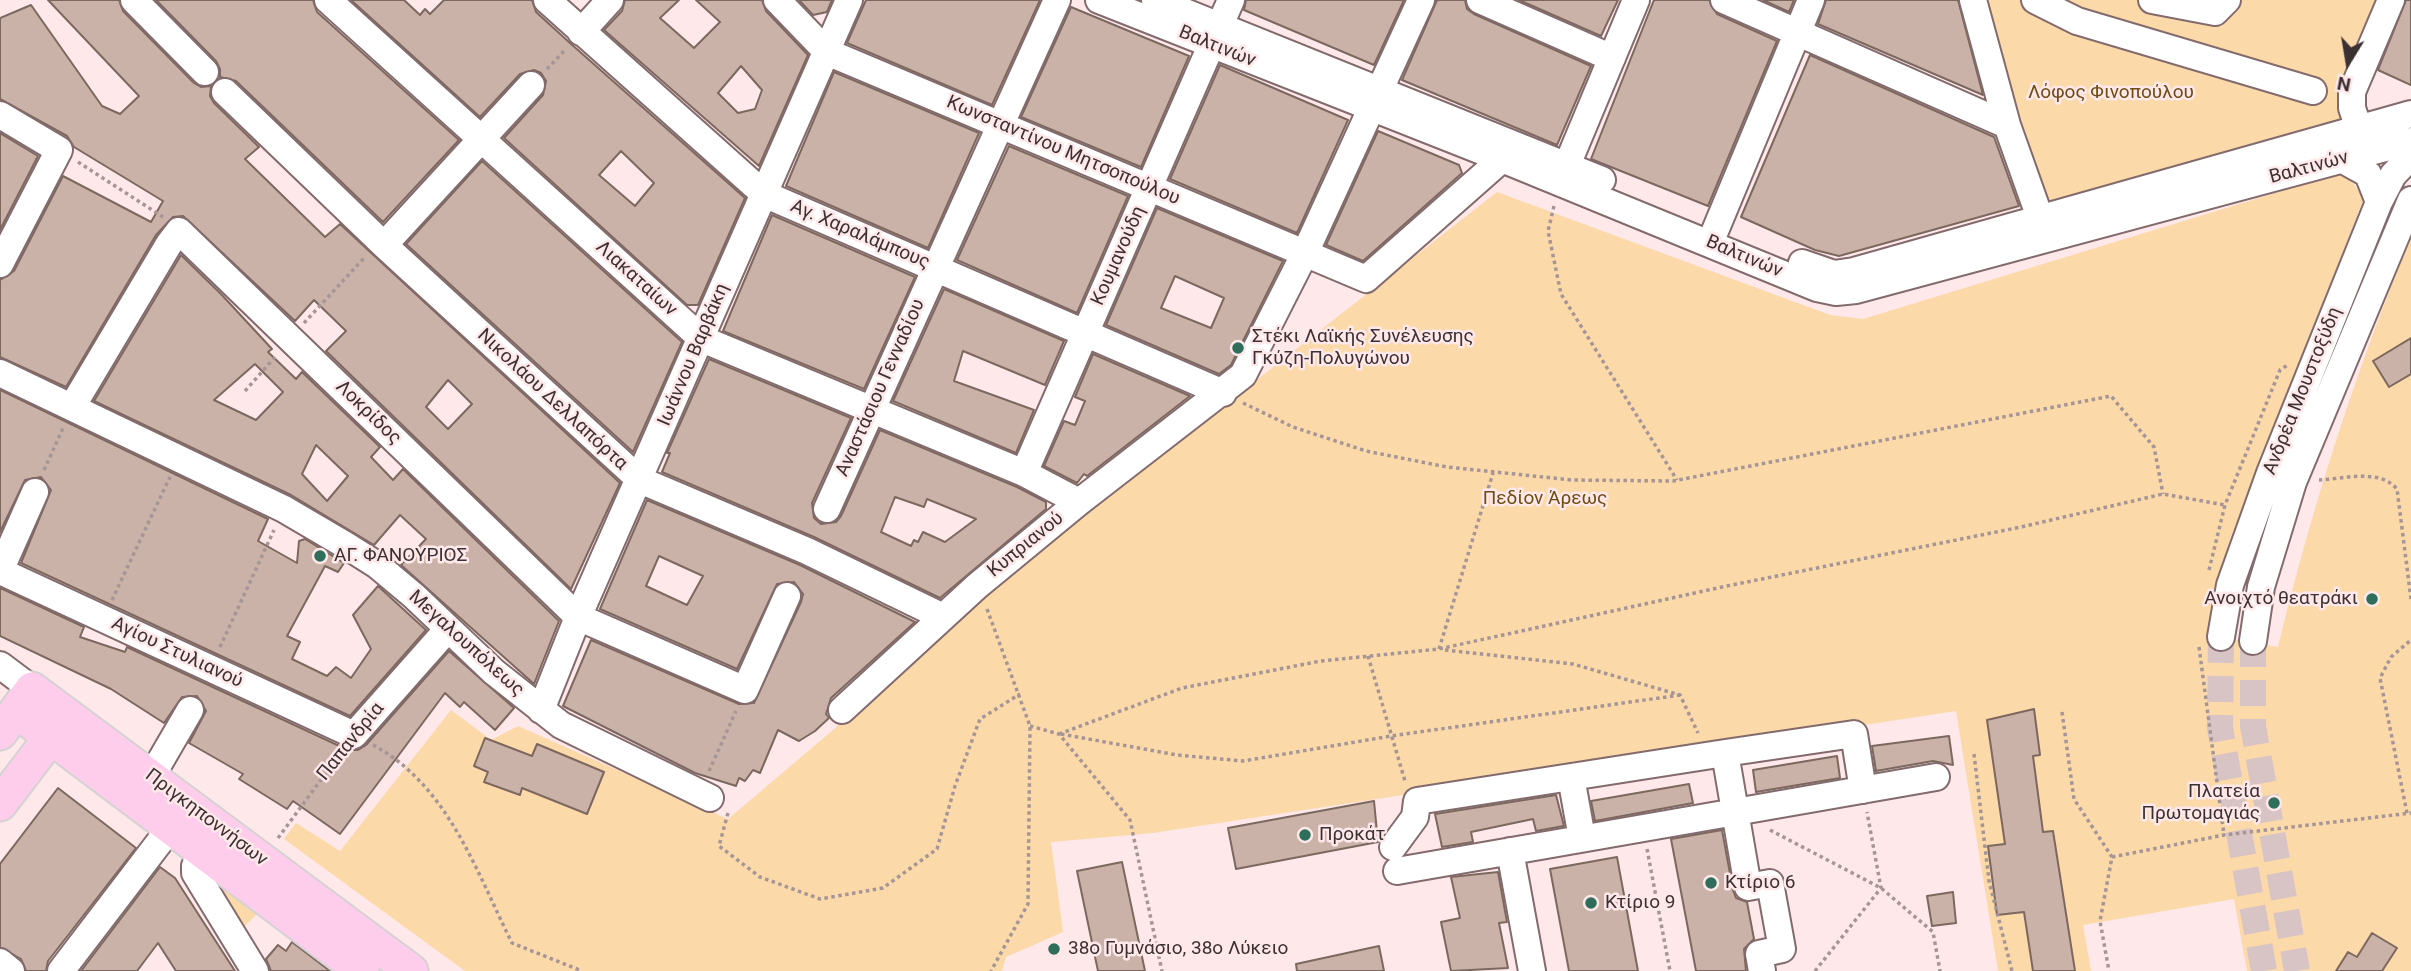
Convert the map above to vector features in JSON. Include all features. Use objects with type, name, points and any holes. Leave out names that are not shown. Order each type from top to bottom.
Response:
[{"type":"main road","name":"Πριγκηποννήσων","points":[[12,708],[59,726],[151,777],[411,971]]},
{"type":"main road","name":"Πριγκηποννήσων","points":[[59,726],[171,827],[362,971]]},
{"type":"main road","points":[[0,804],[59,726]]},
{"type":"street","points":[[134,0],[205,72]]},
{"type":"street","name":"Λιακαταίων","points":[[328,0],[702,339],[1024,473],[1079,502]]},
{"type":"street","name":"Αγ. Χαραλάμπους","points":[[547,0],[764,194],[1223,393]]},
{"type":"street","points":[[581,32],[610,0]]},
{"type":"street","name":"Κωνσταντίνου Μητσοπούλου","points":[[777,0],[827,52],[1366,279],[1502,159]]},
{"type":"street","name":"Ιωάννου Βαρβάκη","points":[[541,710],[578,617],[849,0]]},
{"type":"street","name":"Αναστάσιου Γενναδίου","points":[[827,509],[1057,0]]},
{"type":"street","name":"Βαλτινών","points":[[1099,0],[1216,35],[1714,235],[1817,288],[1836,292],[1856,290],[2359,129],[2404,120]]},
{"type":"street","name":"Βαλτινών","points":[[1155,0],[1216,35]]},
{"type":"street","name":"Κουμανούδη","points":[[1024,473],[1231,0]]},
{"type":"street","points":[[1305,253],[1421,0]]},
{"type":"street","points":[[1480,0],[1612,58]]},
{"type":"street","points":[[1563,174],[1636,0]]},
{"type":"street","points":[[1724,0],[2007,125]]},
{"type":"street","points":[[1714,235],[1811,0]]},
{"type":"street","points":[[1973,0],[2007,125],[2043,228]]},
{"type":"street","points":[[2035,0],[2077,21],[2313,91]]},
{"type":"street","points":[[2152,0],[2215,12],[2227,0]]},
{"type":"street","points":[[2359,129],[2352,108],[2352,92],[2391,0]]},
{"type":"street","points":[[380,241],[531,86]]},
{"type":"street","name":"Νικολάου Δελλαπόρτα","points":[[225,92],[380,241],[640,480],[807,551],[941,616]]},
{"type":"street","name":"Βαλτινών","points":[[1377,100],[1502,159],[1563,174]]},
{"type":"street","points":[[0,116],[59,150],[0,264]]},
{"type":"street","name":"Βαλτινών","points":[[2043,228],[2411,141]]},
{"type":"street","name":"Ανδρέα Μουστοξύδη","points":[[2221,637],[2230,585],[2270,472],[2379,202],[2393,175],[2411,156]]},
{"type":"street","points":[[2341,159],[2368,174],[2379,202]]},
{"type":"street","name":"Ανδρέα Μουστοξύδη","points":[[2253,641],[2261,587],[2293,482],[2411,200]]},
{"type":"street","points":[[72,407],[179,232]]},
{"type":"street","name":"Λοκρίδος","points":[[179,232],[294,340],[578,617],[745,690]]},
{"type":"street","name":"Κυπριανού","points":[[842,710],[976,586],[1243,375],[1305,253]]},
{"type":"street","name":"Μεγαλουπόλεως","points":[[0,373],[284,509],[377,565],[414,596],[447,630],[561,725],[713,799]]},
{"type":"street","points":[[0,571],[35,492]]},
{"type":"street","name":"Αγίου Στυλιανού","points":[[0,571],[354,735]]},
{"type":"street","points":[[745,690],[787,596]]},
{"type":"street","name":"Παπανδρία","points":[[354,735],[447,630]]},
{"type":"street","name":"Πριγκηποννήσων","points":[[0,665],[12,708]]},
{"type":"street","points":[[151,777],[190,710]]},
{"type":"street","points":[[1863,790],[1854,734],[1418,801],[1415,817],[1394,859],[1510,851],[1734,811],[1863,790],[1936,777]]},
{"type":"street","points":[[1725,753],[1748,887],[1770,883],[1782,949],[1759,954],[1762,971]]},
{"type":"street","points":[[1571,777],[1582,838]]},
{"type":"street","points":[[61,971],[171,827]]},
{"type":"street","points":[[1510,851],[1532,971]]},
{"type":"street","points":[[206,854],[195,866],[195,873],[255,971]]},
{"type":"street","points":[[0,962],[11,971]]},
{"type":"path","points":[[531,86],[581,32]]},
{"type":"path","points":[[59,150],[156,211],[179,232]]},
{"type":"path","points":[[1563,174],[1548,231],[1561,294],[1677,480]]},
{"type":"path","points":[[245,391],[281,351],[285,355],[294,340],[367,254],[372,259],[376,254],[368,246],[380,241]]},
{"type":"path","points":[[1223,393],[1293,427],[1366,451],[1493,473],[1572,480],[1677,480],[2111,396],[2154,447],[2163,494]]},
{"type":"path","points":[[35,492],[72,407]]},
{"type":"path","points":[[103,619],[178,460]]},
{"type":"path","points":[[1439,649],[1493,473]]},
{"type":"path","points":[[2293,482],[2378,476],[2391,481],[2399,496],[2411,599]]},
{"type":"path","points":[[1059,734],[1182,688],[1321,661],[1439,649],[1708,590],[2021,527],[2163,494],[2225,505]]},
{"type":"path","points":[[214,659],[284,509]]},
{"type":"path","points":[[976,586],[1020,694],[1030,726],[1028,904],[991,971]]},
{"type":"path","points":[[2112,857],[2224,835],[2409,813],[2380,678],[2391,657],[2411,640]]},
{"type":"path","points":[[1439,649],[1573,664],[1680,695],[1700,738]]},
{"type":"path","points":[[1368,656],[1405,782]]},
{"type":"path","points":[[745,690],[713,799],[719,846],[760,877],[820,899],[883,888],[937,849],[955,786],[980,719],[1020,694]]},
{"type":"path","points":[[1030,726],[1059,734],[1177,755],[1243,761],[1391,736],[1680,695]]},
{"type":"path","points":[[2062,712],[2074,799],[2112,857],[2099,921],[2109,971]]},
{"type":"path","points":[[1059,734],[1130,820],[1162,971]]},
{"type":"path","points":[[354,735],[382,750],[414,774],[443,806],[512,943],[582,971]]},
{"type":"path","name":"Παπανδρία","points":[[262,860],[354,735]]},
{"type":"path","points":[[1974,754],[1989,881],[2011,971]]},
{"type":"path","points":[[1815,971],[1881,888],[1863,790]]},
{"type":"path","points":[[1734,811],[1881,888],[1933,932],[1940,971]]},
{"type":"path","points":[[1643,828],[1670,971]]},
{"type":"green space","name":"Λόφος Φινοπούλου","points":[[1983,0],[2384,0],[2339,107],[2340,126],[2049,206]]},
{"type":"green space","name":"Πεδίον Άρεως","points":[[2344,172],[2364,198],[2232,534],[2217,584],[2221,637],[2278,647],[2305,542],[2337,439],[2372,337],[2411,237],[2411,971],[2247,971],[2234,899],[2083,925],[2091,971],[1998,971],[1956,711],[1153,833],[1051,842],[1063,932],[1006,957],[1002,971],[465,971],[284,839],[296,823],[340,851],[451,710],[491,740],[518,726],[728,819],[833,730],[937,630],[1497,192],[1830,315],[1863,319]]},
{"type":"green space","points":[[213,878],[261,910],[240,931]]},
{"type":"building","points":[[48,0],[119,0],[123,11],[194,83],[201,87],[211,86],[210,96],[214,103],[259,147],[245,159],[325,237],[340,224],[620,483],[571,589],[326,351],[346,331],[314,300],[295,321],[183,216],[173,217],[156,235],[66,387],[0,357],[0,280],[14,271],[63,176],[151,222],[163,201],[74,147],[67,136],[0,99],[0,18],[31,5],[102,106],[120,114],[139,96]],"holes":[[[448,380],[472,404],[448,429],[426,407]]]},
{"type":"building","points":[[156,0],[313,0],[317,12],[459,140],[383,222],[236,81],[220,77],[216,61]]},
{"type":"building","points":[[351,0],[404,0],[420,15],[425,9],[430,14],[444,0],[532,0],[536,12],[745,198],[698,305],[687,305],[504,138],[543,95],[546,81],[541,73],[534,70],[520,74],[480,117]],"holes":[[[621,151],[654,183],[635,206],[599,175]]]},
{"type":"building","points":[[625,0],[679,0],[660,18],[694,48],[720,22],[696,0],[762,0],[766,11],[808,55],[759,166],[604,30],[622,11]],"holes":[[[741,66],[762,90],[755,109],[738,113],[718,93]]]},
{"type":"building","points":[[799,0],[832,0],[827,12],[813,15]]},
{"type":"building","points":[[866,0],[1040,0],[992,105],[847,43]]},
{"type":"building","points":[[1246,0],[1404,0],[1374,65],[1244,10]]},
{"type":"building","points":[[1437,0],[1465,0],[1467,9],[1474,14],[1591,66],[1557,145],[1402,80]]},
{"type":"building","points":[[1519,0],[1618,0],[1601,36]]},
{"type":"building","points":[[1654,0],[1709,0],[1717,14],[1777,41],[1708,206],[1591,159]]},
{"type":"building","points":[[1763,0],[1794,0],[1789,12]]},
{"type":"building","points":[[1826,0],[1958,0],[1983,95],[1818,24]]},
{"type":"building","points":[[2406,0],[2411,0],[2411,85],[2378,70]]},
{"type":"building","points":[[1071,7],[1189,56],[1141,167],[1021,117]]},
{"type":"building","points":[[1810,55],[1994,137],[2019,206],[1839,256],[1815,250],[1741,217]]},
{"type":"building","points":[[1220,65],[1348,120],[1297,233],[1170,179]]},
{"type":"building","points":[[834,72],[979,133],[928,248],[786,186]]},
{"type":"building","points":[[1378,131],[1459,165],[1462,173],[1363,261],[1326,245]]},
{"type":"building","points":[[0,133],[38,156],[0,230]]},
{"type":"building","points":[[1009,146],[1128,196],[1077,313],[957,260]]},
{"type":"building","points":[[482,161],[682,342],[633,452],[406,244]]},
{"type":"building","points":[[1157,208],[1283,261],[1231,365],[1219,374],[1106,325]],"holes":[[[1175,276],[1224,298],[1211,328],[1161,308]]]},
{"type":"building","points":[[772,215],[915,277],[864,389],[723,331]]},
{"type":"building","points":[[181,255],[272,349],[268,352],[296,379],[302,372],[380,447],[371,457],[393,480],[403,469],[559,621],[534,684],[401,565],[426,539],[400,515],[374,545],[291,495],[94,401]],"holes":[[[255,364],[283,392],[256,420],[214,400]],[[316,445],[348,476],[327,501],[302,474]]]},
{"type":"building","points":[[944,289],[1064,341],[1045,385],[963,351],[954,381],[1034,410],[1016,453],[893,401]]},
{"type":"building","points":[[2411,338],[2411,374],[2389,387],[2373,361]]},
{"type":"building","points":[[1093,354],[1190,396],[1087,476],[1084,474],[1077,483],[1044,466],[1064,421],[1075,425],[1085,401],[1075,397]]},
{"type":"building","points":[[709,359],[851,418],[812,503],[814,518],[821,524],[836,522],[841,516],[880,430],[1017,487],[1046,502],[1046,509],[940,598],[814,537],[662,472],[670,453],[667,453]],"holes":[[[895,497],[924,507],[927,499],[976,519],[945,542],[923,532],[918,542],[914,540],[911,546],[881,532]]]},
{"type":"building","points":[[0,390],[268,519],[258,541],[297,563],[299,541],[305,539],[344,563],[338,572],[325,566],[287,636],[300,642],[292,659],[327,676],[336,667],[351,678],[371,649],[353,615],[378,586],[426,630],[350,716],[21,563],[51,490],[41,477],[25,480],[0,532]]},
{"type":"building","points":[[647,500],[800,565],[915,622],[831,698],[826,714],[829,718],[815,731],[799,741],[778,730],[760,773],[753,770],[745,781],[739,778],[736,786],[695,773],[563,706],[591,640],[739,704],[754,703],[801,602],[803,594],[794,582],[777,584],[737,669],[600,609]],"holes":[[[659,556],[703,576],[687,605],[646,586]]]},
{"type":"building","points":[[0,588],[84,627],[80,637],[125,652],[127,647],[348,750],[358,750],[366,745],[449,651],[514,708],[495,730],[464,702],[460,707],[445,693],[340,834],[293,801],[287,809],[239,779],[243,774],[189,743],[206,711],[197,696],[182,697],[164,723],[111,689],[0,636]]},
{"type":"building","points":[[2034,709],[2040,755],[2033,756],[2043,832],[2053,831],[2075,971],[2033,971],[2024,912],[1997,915],[1988,846],[2005,844],[1987,720]]},
{"type":"building","points":[[1949,736],[1953,765],[1933,761],[1876,771],[1872,746]]},
{"type":"building","points":[[485,738],[532,756],[537,744],[604,772],[587,814],[522,788],[520,795],[484,782],[488,772],[474,766]]},
{"type":"building","points":[[1837,756],[1840,778],[1756,792],[1753,770]]},
{"type":"building","points":[[1689,784],[1693,803],[1595,821],[1591,801]]},
{"type":"building","points":[[58,788],[136,848],[48,961],[46,971],[26,971],[21,959],[0,947],[0,864]]},
{"type":"building","points":[[1556,795],[1564,826],[1536,831],[1533,819],[1471,832],[1473,842],[1442,847],[1435,814]]},
{"type":"building","name":"Προκάτ","points":[[1374,801],[1378,842],[1236,869],[1228,828]]},
{"type":"building","name":"Κτίριο 6","points":[[1722,830],[1733,890],[1736,898],[1747,902],[1754,939],[1744,949],[1746,971],[1696,971],[1671,839]]},
{"type":"building","name":"Κτίριο 9","points":[[1617,857],[1638,971],[1569,971],[1550,869]]},
{"type":"building","points":[[1122,862],[1145,971],[1098,971],[1077,871]]},
{"type":"building","points":[[160,867],[175,878],[235,971],[176,971],[158,943],[137,971],[81,971]]},
{"type":"building","points":[[1498,872],[1507,922],[1499,923],[1508,968],[1451,971],[1441,922],[1460,918],[1451,877]]},
{"type":"building","points":[[1953,892],[1956,923],[1932,926],[1927,896]]},
{"type":"building","points":[[2372,933],[2397,948],[2382,971],[2336,971],[2348,952],[2357,957]]},
{"type":"building","points":[[292,942],[330,971],[271,971],[266,959],[278,945],[286,951]]},
{"type":"building","points":[[1379,946],[1384,971],[1297,971],[1296,964]]},
{"type":"tunnel","points":[[2221,637],[2220,728],[2264,971]]},
{"type":"tunnel","points":[[2253,641],[2253,726],[2297,971]]},
{"type":"place","name":"Στέκι Λαϊκής Συνέλευσης Γκύζη-Πολυγώνου","points":[[1238,348]]},
{"type":"place","name":"ΑΓ. ΦΑΝΟΥΡΙΟΣ","points":[[320,556]]},
{"type":"place","name":"Ανοιχτό θεατράκι","points":[[2372,599]]},
{"type":"place","name":"Πλατεία Πρωτομαγιάς","points":[[2274,803]]},
{"type":"place","name":"Προκάτ","points":[[1305,835]]},
{"type":"place","name":"Κτίριο 6","points":[[1711,883]]},
{"type":"place","name":"Κτίριο 9","points":[[1591,903]]},
{"type":"place","name":"38ο Γυμνάσιο, 38ο Λύκειο","points":[[1054,949]]}]
